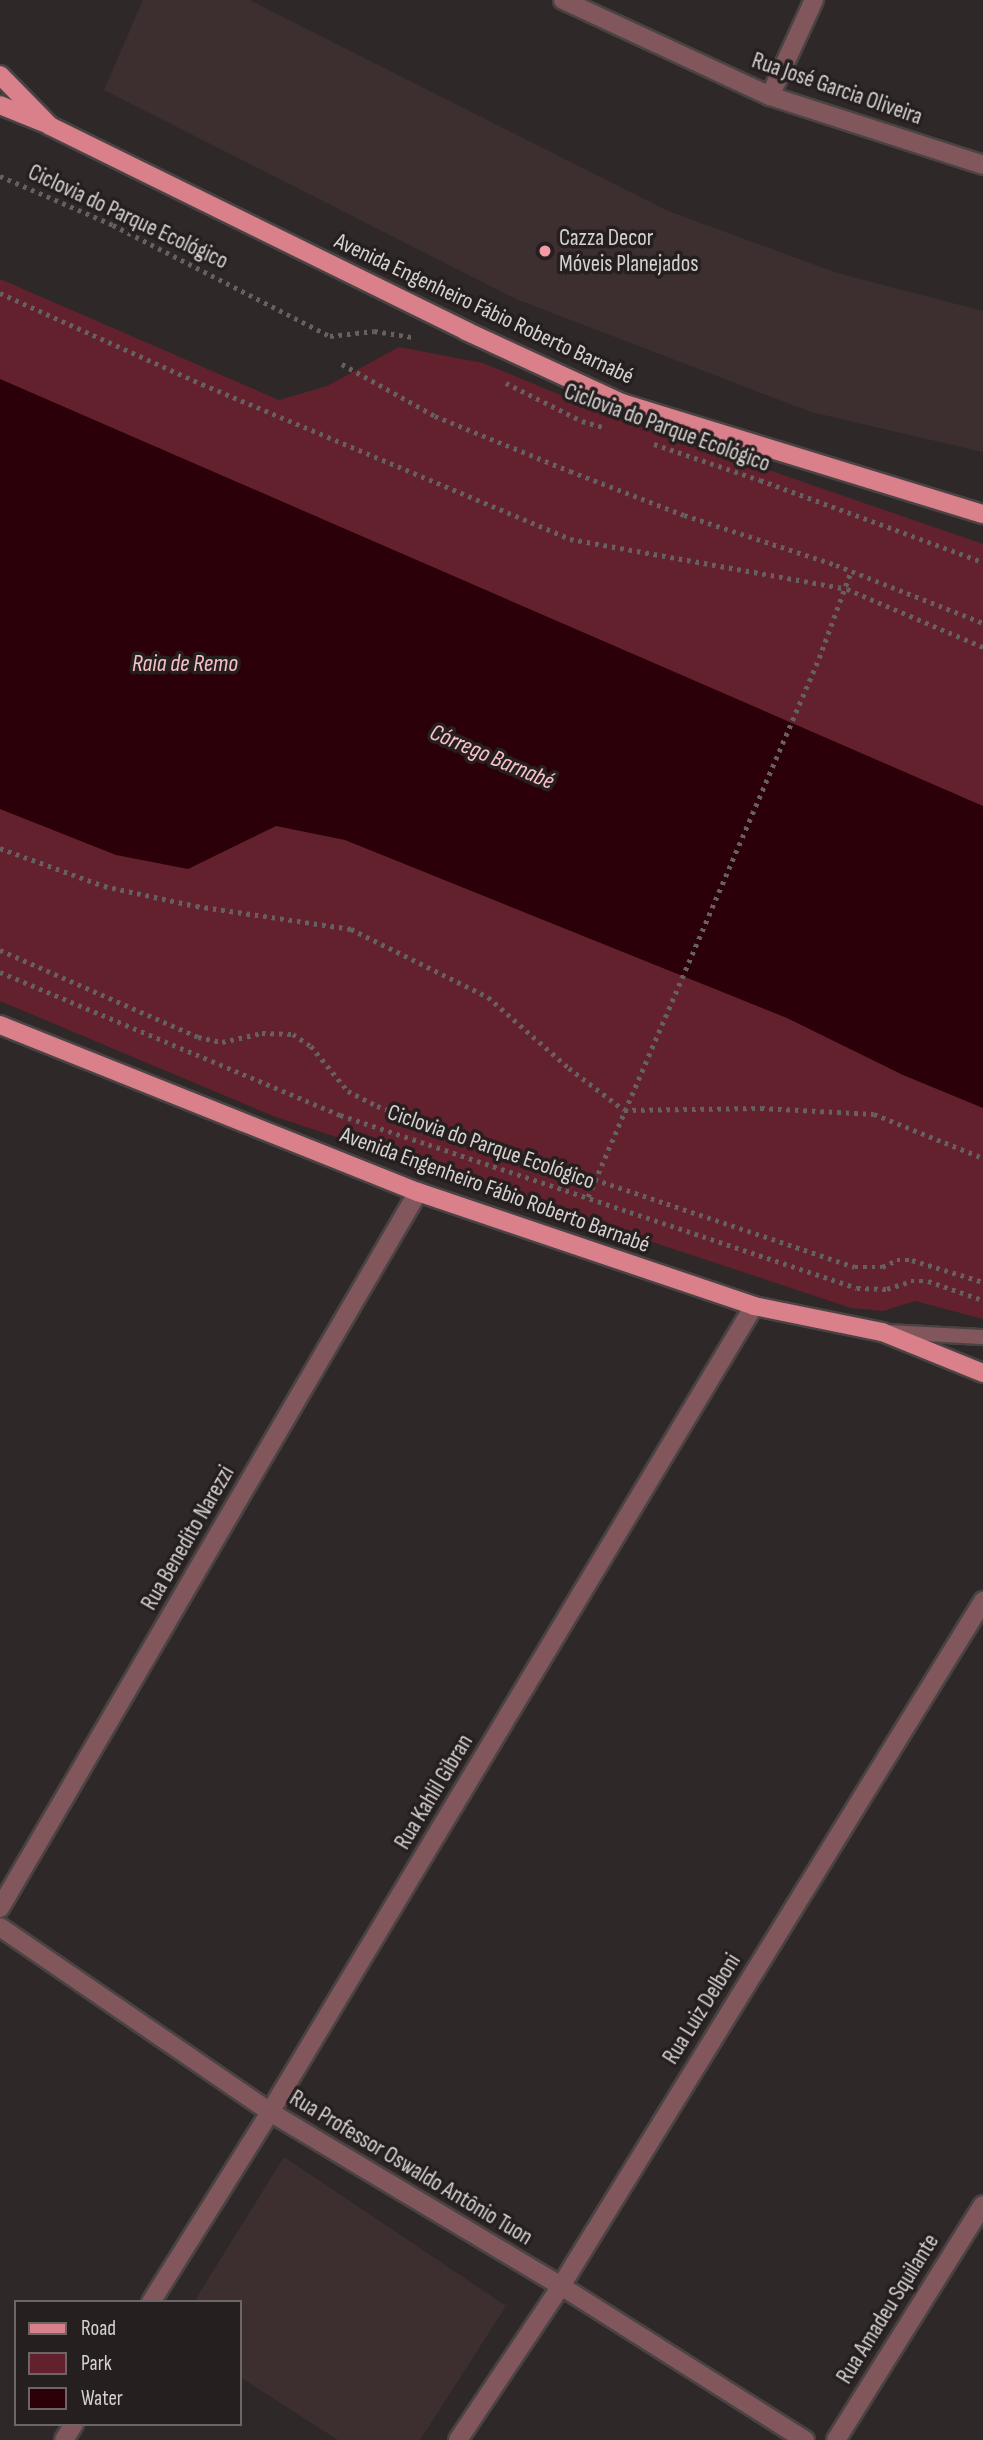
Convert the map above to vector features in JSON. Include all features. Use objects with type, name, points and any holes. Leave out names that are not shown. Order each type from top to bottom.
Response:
[{"type":"main road","name":"Avenida Engenheiro Fábio Roberto Barnabé","points":[[0,75],[50,126],[466,331],[622,403],[983,514]]},
{"type":"main road","points":[[0,105],[50,126]]},
{"type":"main road","name":"Avenida Engenheiro Fábio Roberto Barnabé","points":[[0,1025],[418,1192],[754,1306],[882,1332],[983,1373]]},
{"type":"street","name":"Rua José Garcia Oliveira","points":[[563,0],[770,96],[983,165]]},
{"type":"street","points":[[770,96],[814,0]]},
{"type":"street","name":"Rua Benedito Narezzi","points":[[0,1908],[418,1192]]},
{"type":"street","name":"Rua Kahlil Gibran","points":[[152,2300],[270,2112],[754,1306]]},
{"type":"street","name":"Rua Luiz Delboni","points":[[458,2440],[561,2286],[983,1601]]},
{"type":"street","name":"Rua Professor Oswaldo Antônio Tuon","points":[[0,1927],[270,2112],[561,2286],[805,2440]]},
{"type":"street","name":"Rua Amadeu Squilante","points":[[836,2440],[983,2205]]},
{"type":"lane","points":[[882,1332],[983,1337]]},
{"type":"path","name":"Ciclovia do Parque Ecológico","points":[[0,176],[113,225],[330,336],[374,331],[415,337]]},
{"type":"path","points":[[0,293],[202,384],[570,539],[847,589],[983,647]]},
{"type":"path","points":[[342,364],[435,416],[570,471],[684,515],[851,571],[983,623]]},
{"type":"path","name":"Ciclovia do Parque Ecológico","points":[[499,379],[582,421],[608,429]]},
{"type":"path","name":"Ciclovia do Parque Ecológico","points":[[646,442],[760,480],[983,562]]},
{"type":"path","points":[[588,1198],[819,658],[847,589],[851,571]]},
{"type":"path","points":[[0,848],[104,886],[195,906],[351,929],[488,997],[569,1068],[624,1110],[761,1108],[874,1114],[983,1158]]},
{"type":"path","points":[[0,950],[198,1037],[222,1042],[262,1033],[293,1034],[312,1046],[348,1091],[377,1106],[855,1267],[882,1267],[897,1261],[912,1260],[983,1282]]},
{"type":"path","name":"Ciclovia do Parque Ecológico","points":[[0,972],[340,1115],[857,1288],[887,1289],[911,1281],[928,1281],[983,1300]]},
{"type":"shaded area","points":[[143,0],[249,0],[668,211],[837,273],[983,311],[983,452],[811,412],[516,299],[104,90]]},
{"type":"shaded area","points":[[284,2157],[506,2306],[420,2440],[338,2440],[242,2378],[242,2300],[195,2300]]},
{"type":"green space","points":[[0,279],[279,400],[327,386],[399,347],[483,363],[612,416],[983,544],[983,1319],[915,1301],[883,1311],[851,1308],[273,1116],[0,1001]]},
{"type":"water","name":"Raia de Remo","points":[[0,379],[983,806],[983,1108],[903,1075],[787,1018],[345,840],[276,826],[188,869],[116,855],[0,809]]},
{"type":"place","name":"Cazza Decor Móveis Planejados","points":[[545,251]]},
{"type":"water label","name":"Córrego Barnabé","points":[[492,757]]}]
